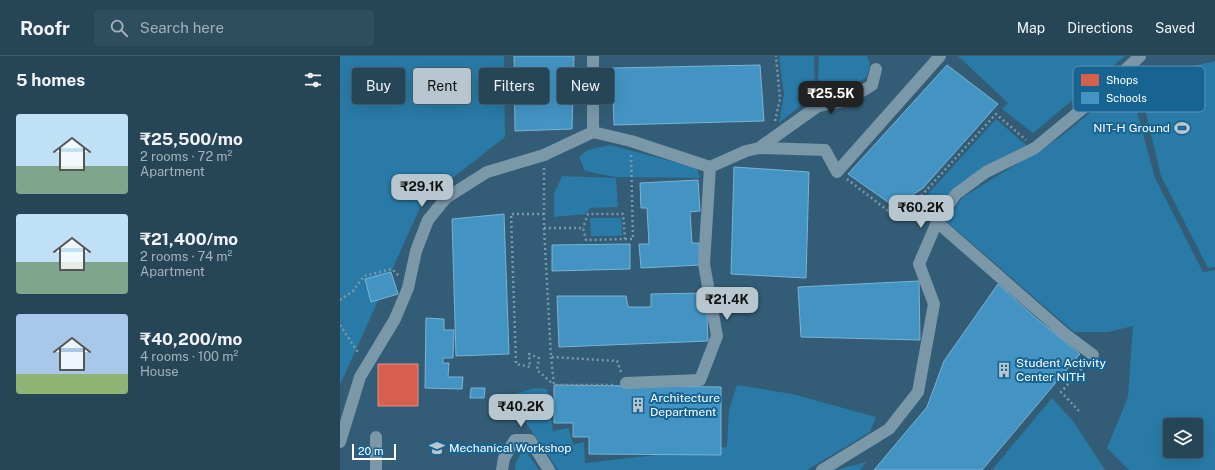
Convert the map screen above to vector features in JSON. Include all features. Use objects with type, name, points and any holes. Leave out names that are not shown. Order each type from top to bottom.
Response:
[{"type":"street","points":[[593,56],[593,132]]},
{"type":"street","points":[[340,442],[360,377],[395,319],[408,288],[416,251],[428,220],[446,198],[487,172],[544,155],[593,132],[631,141],[710,167],[746,151],[759,148],[825,150],[837,172],[940,56]]},
{"type":"street","points":[[1129,66],[1140,56]]},
{"type":"street","points":[[759,148],[818,106],[848,100],[872,85],[876,69]]},
{"type":"street","points":[[822,470],[889,429],[918,392],[934,304],[919,264],[937,222],[956,194],[986,172],[1035,148],[1078,112]]},
{"type":"street","points":[[626,383],[700,380],[717,336],[704,264],[710,167]]},
{"type":"street","points":[[937,222],[1065,334],[1093,355]]},
{"type":"street","points":[[376,437],[376,470]]},
{"type":"street","points":[[502,470],[504,458],[515,440],[530,440],[549,470]]},
{"type":"path","points":[[774,127],[780,99],[776,56]]},
{"type":"path","points":[[837,172],[891,214],[911,207],[996,114],[1035,148]]},
{"type":"path","points":[[625,239],[623,214],[588,214],[583,228],[586,240],[633,239],[631,141]]},
{"type":"path","points":[[544,155],[544,228],[553,384]]},
{"type":"path","points":[[911,207],[937,222]]},
{"type":"path","points":[[544,214],[511,214],[516,364],[530,367],[529,354],[539,358],[537,370],[553,384],[626,386],[618,361],[551,357]]},
{"type":"path","points":[[544,228],[583,228]]},
{"type":"path","points":[[340,300],[353,291],[364,276],[392,269],[400,277]]},
{"type":"path","points":[[340,324],[357,350],[360,377]]},
{"type":"path","points":[[1079,411],[1061,392],[1093,355]]},
{"type":"shaded area","points":[[340,56],[504,56],[504,68],[479,68],[479,104],[505,104],[505,137],[423,201],[340,385]]},
{"type":"shaded area","points":[[779,56],[814,56],[815,94],[779,123],[784,94]]},
{"type":"shaded area","points":[[819,56],[867,56],[870,64],[867,77],[829,97],[817,98]]},
{"type":"shaded area","points":[[958,56],[1125,56],[1113,66],[1073,66],[1073,100],[1033,133],[1002,109],[1008,103]]},
{"type":"shaded area","name":"NIT-H Ground","points":[[1215,61],[1215,267],[1208,268],[1161,176],[1146,112],[1205,112],[1205,66],[1194,66]]},
{"type":"shaded area","points":[[1091,112],[1137,112],[1155,178],[1203,272],[1215,270],[1215,470],[1129,470],[1107,448],[1128,397],[1133,326],[1108,332],[1074,332],[946,221],[963,197],[1059,138]]},
{"type":"shaded area","points":[[996,119],[1029,148],[937,214],[919,204]]},
{"type":"shaded area","points":[[610,145],[697,168],[700,178],[616,177],[585,171],[579,157],[588,150]]},
{"type":"shaded area","points":[[562,176],[616,178],[618,207],[590,208],[586,214],[554,217],[554,194]]},
{"type":"shaded area","points":[[590,218],[621,218],[622,236],[591,236]]},
{"type":"shaded area","points":[[737,385],[792,394],[876,417],[870,432],[807,470],[558,470],[508,396],[535,388],[547,389],[553,431],[569,428],[573,445],[584,442],[585,463],[727,447],[729,410]]},
{"type":"shaded area","points":[[1052,398],[1073,421],[1105,470],[992,470]]},
{"type":"shaded area","points":[[524,449],[539,470],[515,470],[516,462]]},
{"type":"shaded area","points":[[866,462],[860,470],[836,470]]},
{"type":"building: Shops","points":[[378,364],[418,364],[418,406],[378,406]]},
{"type":"building: Schools","points":[[514,56],[574,56],[574,68],[557,68],[557,104],[573,104],[572,129],[515,131],[515,104],[549,104],[549,68],[514,68]]},
{"type":"building: Schools","points":[[760,65],[764,121],[614,125],[614,68],[612,68]]},
{"type":"building: Schools","points":[[947,65],[998,104],[923,188],[895,207],[848,174]]},
{"type":"building: Schools","points":[[734,167],[809,172],[806,278],[731,274]]},
{"type":"building: Schools","points":[[698,180],[700,211],[690,212],[692,243],[699,243],[700,265],[641,268],[639,244],[649,244],[647,208],[641,208],[640,183]]},
{"type":"building: Schools","points":[[504,214],[509,354],[456,356],[452,219]]},
{"type":"building: Schools","points":[[630,244],[630,269],[552,271],[552,245]]},
{"type":"building: Schools","points":[[391,272],[398,294],[371,302],[365,279]]},
{"type":"building: Schools","points":[[919,281],[920,340],[801,337],[798,287]]},
{"type":"building: Schools","name":"Student Activity Center NITH","points":[[998,284],[1038,320],[1080,354],[982,470],[874,470],[927,407],[944,361]]},
{"type":"building: Schools","points":[[706,293],[708,341],[559,347],[557,296],[626,296],[628,307],[651,307],[651,294]]},
{"type":"building: Schools","points":[[426,318],[444,319],[444,330],[454,330],[453,358],[443,358],[443,363],[449,363],[448,377],[463,377],[462,389],[425,388]]},
{"type":"building: Schools","name":"Architecture Department","points":[[554,385],[721,387],[721,455],[589,454],[589,437],[573,437],[573,423],[554,423]]},
{"type":"building: Schools","points":[[471,388],[485,388],[484,398],[470,398]]},
{"type":"place","name":"NIT-H Ground","points":[[1182,128]]},
{"type":"place","name":"Student Activity Center NITH","points":[[1004,370]]},
{"type":"place","name":"Architecture Department","points":[[638,405]]},
{"type":"place","name":"Mechanical Workshop","points":[[437,448]]}]
